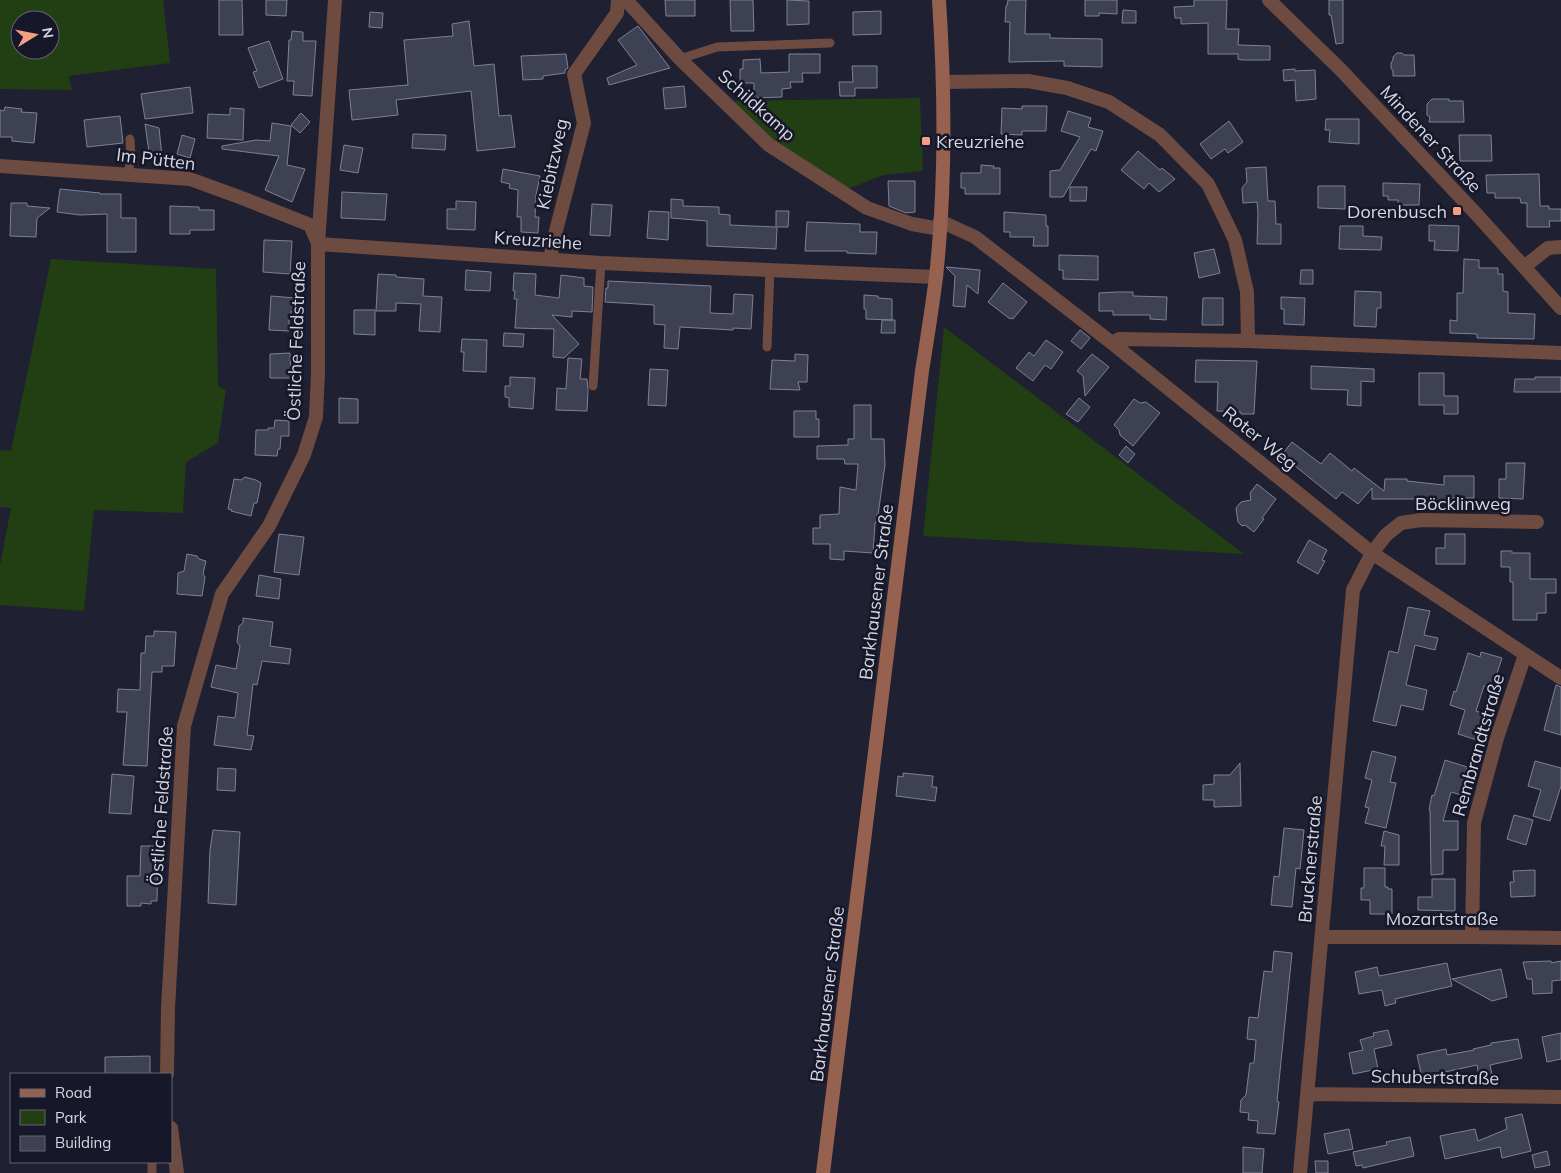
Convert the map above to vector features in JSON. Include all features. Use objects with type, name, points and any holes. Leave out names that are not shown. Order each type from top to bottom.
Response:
[{"type":"main road","name":"Barkhausener Straße","points":[[824,1173],[920,391],[936,277],[940,225],[944,82],[939,7]]},
{"type":"street","name":"Östliche Feldstraße","points":[[167,1073],[168,1008],[184,726],[222,594],[269,526],[304,455],[316,417],[318,244],[335,0]]},
{"type":"street","name":"Kiebitzweg","points":[[550,259],[584,123],[574,74],[617,13],[618,0]]},
{"type":"street","name":"Schildkamp","points":[[626,0],[680,59],[769,145],[867,208],[912,224],[940,225]]},
{"type":"street","name":"Mindener Straße","points":[[1269,0],[1340,69],[1479,217],[1561,308]]},
{"type":"street","points":[[944,82],[1028,81],[1067,88],[1109,102],[1160,135],[1208,184],[1235,240],[1247,292],[1248,341]]},
{"type":"street","name":"Im Pütten","points":[[0,166],[190,179],[310,225],[318,244]]},
{"type":"street","name":"Roter Weg","points":[[940,225],[975,237],[1112,343],[1372,553],[1561,678]]},
{"type":"street","name":"Kreuzriehe","points":[[318,244],[600,263],[936,277]]},
{"type":"street","points":[[1524,267],[1548,248],[1561,247]]},
{"type":"street","points":[[1112,343],[1119,339],[1248,341],[1561,353]]},
{"type":"street","name":"Böcklinweg","points":[[1372,553],[1386,534],[1401,523],[1421,520],[1538,522]]},
{"type":"street","name":"Brucknerstraße","points":[[1300,1173],[1353,590],[1372,553]]},
{"type":"street","name":"Rembrandtstraße","points":[[1472,937],[1474,823],[1497,738],[1525,655]]},
{"type":"street","name":"Mozartstraße","points":[[1322,937],[1561,938]]},
{"type":"street","name":"Schubertstraße","points":[[1308,1094],[1561,1097]]},
{"type":"street","points":[[172,1137],[177,1173]]},
{"type":"lane","points":[[680,59],[717,47],[830,43]]},
{"type":"lane","points":[[128,174],[131,158],[130,138]]},
{"type":"lane","points":[[594,386],[600,263]]},
{"type":"lane","points":[[767,347],[770,270]]},
{"type":"green space","points":[[0,0],[163,0],[170,63],[69,76],[72,90],[0,89]]},
{"type":"green space","points":[[920,98],[923,171],[883,175],[833,195],[765,149],[729,101]]},
{"type":"green space","points":[[51,259],[216,269],[218,386],[226,390],[218,443],[186,462],[183,513],[94,510],[84,611],[0,605],[0,565],[11,508],[0,507],[0,450],[11,451]]},
{"type":"green space","points":[[944,327],[1244,554],[923,536]]},
{"type":"building","points":[[219,0],[242,0],[243,35],[219,35]]},
{"type":"building","points":[[266,0],[287,0],[286,16],[266,15]]},
{"type":"building","points":[[665,0],[695,0],[695,16],[666,16]]},
{"type":"building","points":[[730,0],[753,0],[754,31],[731,31]]},
{"type":"building","points":[[787,0],[809,1],[809,24],[787,25]]},
{"type":"building","points":[[1008,0],[1026,0],[1025,34],[1050,34],[1050,38],[1102,39],[1102,67],[1064,66],[1064,61],[1009,62],[1010,22],[1005,22]]},
{"type":"building","points":[[1085,0],[1117,0],[1117,14],[1099,13],[1099,16],[1085,16]]},
{"type":"building","points":[[1194,0],[1227,0],[1226,29],[1239,29],[1238,45],[1270,46],[1270,60],[1242,60],[1238,59],[1238,54],[1208,54],[1208,23],[1181,24],[1181,18],[1175,18],[1174,7],[1194,6]]},
{"type":"building","points":[[1329,0],[1343,0],[1343,43],[1336,44],[1331,15],[1329,15]]},
{"type":"building","points":[[1123,10],[1136,11],[1136,23],[1122,23]]},
{"type":"building","points":[[881,11],[881,34],[853,35],[853,12]]},
{"type":"building","points":[[370,12],[383,13],[382,28],[369,27]]},
{"type":"building","points":[[469,21],[474,66],[494,64],[499,116],[511,115],[515,147],[477,151],[471,91],[396,100],[398,115],[352,120],[349,90],[408,85],[404,40],[453,36],[452,24]]},
{"type":"building","points":[[638,26],[670,68],[609,85],[607,78],[637,65],[618,40]]},
{"type":"building","points":[[292,31],[303,32],[303,41],[316,41],[312,96],[293,95],[294,81],[287,81],[289,40],[291,40]]},
{"type":"building","points":[[269,41],[283,79],[259,88],[253,72],[257,71],[248,48]]},
{"type":"building","points":[[1397,53],[1414,55],[1415,76],[1393,76],[1391,63]]},
{"type":"building","points":[[566,54],[568,68],[565,70],[565,73],[543,76],[543,79],[523,80],[521,56]]},
{"type":"building","points":[[789,54],[820,54],[820,73],[802,73],[803,82],[790,82],[791,88],[782,89],[782,97],[754,98],[754,83],[740,83],[740,69],[743,69],[743,60],[760,59],[761,73],[789,72]]},
{"type":"building","points":[[852,66],[877,66],[877,88],[855,88],[855,96],[840,96],[839,82],[853,82]]},
{"type":"building","points":[[1295,69],[1295,71],[1315,70],[1316,99],[1296,101],[1295,80],[1284,81],[1283,70]]},
{"type":"building","points":[[684,86],[686,107],[665,109],[663,88]]},
{"type":"building","points":[[190,87],[193,113],[145,119],[141,94]]},
{"type":"building","points":[[1432,99],[1463,101],[1464,122],[1429,122],[1430,117],[1427,115],[1427,104]]},
{"type":"building","points":[[1022,106],[1047,106],[1046,131],[1022,131],[1022,135],[1001,134],[1002,108],[1022,109]]},
{"type":"building","points":[[5,107],[22,109],[21,112],[37,113],[34,143],[12,141],[12,137],[0,137],[0,110],[4,111]]},
{"type":"building","points":[[230,108],[244,109],[243,140],[207,138],[208,114],[230,115]]},
{"type":"building","points":[[1068,111],[1091,118],[1088,127],[1103,131],[1096,151],[1091,149],[1063,197],[1050,197],[1050,171],[1060,170],[1080,137],[1061,131]]},
{"type":"building","points":[[301,113],[310,122],[300,133],[291,125]]},
{"type":"building","points":[[120,116],[123,143],[87,147],[84,120]]},
{"type":"building","points":[[1326,119],[1359,119],[1359,144],[1329,142],[1330,130],[1325,130]]},
{"type":"building","points":[[1229,121],[1243,142],[1228,153],[1225,149],[1211,159],[1200,144]]},
{"type":"building","points":[[272,123],[291,126],[287,165],[305,169],[292,202],[265,190],[279,156],[222,149],[222,146],[256,140],[270,141]]},
{"type":"building","points":[[145,124],[159,128],[162,157],[150,159]]},
{"type":"building","points":[[413,134],[446,135],[445,150],[412,148]]},
{"type":"building","points":[[182,135],[195,139],[190,158],[177,154]]},
{"type":"building","points":[[1459,135],[1491,135],[1492,161],[1460,161]]},
{"type":"building","points":[[344,145],[363,148],[358,173],[340,170]]},
{"type":"building","points":[[1138,151],[1160,170],[1162,168],[1175,179],[1159,192],[1149,183],[1144,189],[1121,170]]},
{"type":"building","points":[[981,165],[1000,168],[1000,194],[965,194],[965,188],[961,188],[961,173],[981,173]]},
{"type":"building","points":[[1266,167],[1268,201],[1275,201],[1276,224],[1281,224],[1281,244],[1257,244],[1257,202],[1243,203],[1242,188],[1247,182],[1246,168]]},
{"type":"building","points":[[503,169],[540,176],[536,195],[535,217],[539,217],[538,233],[521,232],[521,217],[517,217],[518,190],[509,188],[510,184],[501,182]]},
{"type":"building","points":[[1539,174],[1540,206],[1549,206],[1549,209],[1561,209],[1561,221],[1549,221],[1550,227],[1527,227],[1527,203],[1521,203],[1520,198],[1495,198],[1495,193],[1487,193],[1486,175]]},
{"type":"building","points":[[888,181],[915,181],[915,212],[906,213],[889,206]]},
{"type":"building","points":[[1383,183],[1420,184],[1419,205],[1398,205],[1398,200],[1388,200],[1388,196],[1383,196]]},
{"type":"building","points":[[1318,186],[1345,186],[1345,209],[1318,208]]},
{"type":"building","points":[[1070,187],[1087,187],[1086,201],[1070,201]]},
{"type":"building","points":[[60,189],[100,194],[121,194],[121,218],[136,218],[136,252],[107,252],[107,214],[80,215],[57,212]]},
{"type":"building","points":[[342,192],[387,194],[385,220],[341,218]]},
{"type":"building","points":[[671,199],[683,200],[683,206],[719,207],[719,214],[730,215],[730,225],[776,227],[776,211],[789,211],[788,227],[777,227],[776,249],[707,246],[707,221],[671,218]]},
{"type":"building","points":[[456,201],[476,202],[475,230],[447,229],[447,209],[456,209]]},
{"type":"building","points":[[11,203],[27,203],[27,206],[50,208],[37,218],[36,237],[10,236]]},
{"type":"building","points":[[592,204],[612,205],[610,236],[590,235]]},
{"type":"building","points":[[170,206],[199,207],[199,210],[214,210],[214,230],[190,230],[190,234],[170,234]]},
{"type":"building","points":[[649,211],[669,212],[668,240],[647,238]]},
{"type":"building","points":[[1004,212],[1046,215],[1048,246],[1033,246],[1034,237],[1010,237],[1010,232],[1004,232]]},
{"type":"building","points":[[807,222],[860,224],[860,232],[877,232],[876,254],[847,253],[847,251],[805,251]]},
{"type":"building","points":[[1429,225],[1459,226],[1458,251],[1434,250],[1435,241],[1429,241]]},
{"type":"building","points":[[1340,226],[1363,226],[1363,236],[1382,237],[1381,250],[1339,249]]},
{"type":"building","points":[[264,240],[292,241],[290,274],[263,272]]},
{"type":"building","points":[[1214,249],[1220,273],[1199,278],[1194,253]]},
{"type":"building","points":[[1059,255],[1098,256],[1098,280],[1063,279],[1063,270],[1059,270]]},
{"type":"building","points":[[1464,259],[1479,260],[1479,268],[1498,268],[1498,274],[1503,274],[1503,291],[1508,292],[1508,313],[1535,314],[1534,339],[1477,338],[1477,334],[1450,333],[1450,320],[1457,321],[1457,293],[1463,293]]},
{"type":"building","points":[[946,267],[980,270],[978,294],[967,285],[965,307],[953,306],[955,276]]},
{"type":"building","points":[[466,270],[491,272],[490,291],[465,290]]},
{"type":"building","points":[[1301,270],[1313,270],[1313,284],[1300,284]]},
{"type":"building","points":[[514,273],[536,274],[535,295],[559,298],[561,275],[584,278],[584,286],[593,287],[592,312],[572,311],[572,317],[552,315],[579,344],[564,358],[553,357],[554,329],[515,328],[517,299],[514,299],[515,291],[513,291]]},
{"type":"building","points":[[378,274],[424,279],[423,296],[442,297],[440,332],[419,331],[421,304],[396,303],[396,311],[376,311]]},
{"type":"building","points":[[608,281],[711,286],[710,313],[733,314],[734,294],[753,295],[751,329],[733,328],[733,330],[680,327],[678,349],[664,348],[665,325],[654,324],[654,305],[605,302]]},
{"type":"building","points":[[1003,283],[1027,302],[1013,319],[1010,319],[988,302]]},
{"type":"building","points":[[1355,291],[1381,292],[1381,308],[1377,308],[1376,327],[1354,326]]},
{"type":"building","points":[[1133,292],[1133,296],[1167,297],[1166,320],[1150,319],[1150,315],[1113,315],[1113,311],[1099,311],[1099,293]]},
{"type":"building","points":[[864,295],[892,299],[892,320],[866,319]]},
{"type":"building","points":[[271,296],[295,298],[294,311],[291,311],[291,316],[289,316],[289,331],[269,330]]},
{"type":"building","points":[[1281,297],[1305,298],[1304,325],[1284,324],[1284,309],[1281,309]]},
{"type":"building","points":[[1203,298],[1223,298],[1223,325],[1202,325]]},
{"type":"building","points":[[354,310],[375,310],[375,335],[354,334]]},
{"type":"building","points":[[882,320],[895,320],[895,333],[881,333]]},
{"type":"building","points":[[1080,330],[1090,338],[1081,349],[1071,341]]},
{"type":"building","points":[[504,333],[524,334],[523,347],[503,346]]},
{"type":"building","points":[[462,339],[487,340],[486,372],[463,371],[464,352],[461,352]]},
{"type":"building","points":[[1046,340],[1063,352],[1051,369],[1045,365],[1033,381],[1016,368],[1029,352],[1034,356]]},
{"type":"building","points":[[290,353],[291,378],[270,378],[270,354]]},
{"type":"building","points":[[795,354],[808,355],[807,382],[798,382],[800,390],[770,389],[772,360],[795,361]]},
{"type":"building","points":[[1092,354],[1109,367],[1085,396],[1083,376],[1077,371]]},
{"type":"building","points":[[568,358],[582,359],[580,379],[587,379],[587,411],[556,410],[557,388],[566,389]]},
{"type":"building","points":[[1196,360],[1257,361],[1254,414],[1217,411],[1218,382],[1195,382]]},
{"type":"building","points":[[1311,366],[1374,369],[1374,382],[1361,381],[1361,406],[1347,405],[1348,390],[1311,389]]},
{"type":"building","points":[[650,369],[668,370],[666,406],[648,405]]},
{"type":"building","points":[[1419,373],[1444,373],[1444,396],[1458,396],[1458,414],[1444,414],[1444,405],[1419,405]]},
{"type":"building","points":[[510,377],[535,378],[533,409],[509,407],[509,398],[505,397],[505,386],[510,386]]},
{"type":"building","points":[[1535,377],[1561,377],[1561,392],[1514,392],[1515,379],[1535,379]]},
{"type":"building","points":[[339,398],[358,399],[358,423],[339,423]]},
{"type":"building","points":[[1079,398],[1090,407],[1078,422],[1066,414]]},
{"type":"building","points":[[1134,399],[1140,403],[1146,402],[1160,413],[1133,446],[1120,435],[1119,430],[1114,425]]},
{"type":"building","points":[[854,405],[871,405],[871,439],[884,439],[885,465],[878,515],[875,523],[873,553],[844,551],[844,560],[830,559],[830,544],[813,544],[813,528],[820,528],[820,515],[839,514],[840,487],[856,490],[858,464],[845,464],[844,459],[817,459],[817,446],[848,445],[848,439],[854,439]]},
{"type":"building","points":[[794,411],[816,411],[816,419],[819,419],[819,437],[794,437]]},
{"type":"building","points":[[275,420],[289,421],[289,436],[281,436],[280,449],[278,449],[277,456],[255,455],[256,430],[274,428]]},
{"type":"building","points":[[1292,442],[1321,464],[1330,453],[1352,471],[1354,468],[1384,491],[1385,479],[1407,479],[1407,481],[1444,485],[1444,476],[1474,476],[1474,498],[1446,498],[1446,503],[1427,503],[1427,499],[1372,499],[1372,488],[1358,504],[1342,492],[1336,499],[1284,457],[1284,452]]},
{"type":"building","points":[[1126,446],[1135,454],[1128,463],[1119,455]]},
{"type":"building","points":[[1506,463],[1525,463],[1523,499],[1499,498],[1499,479],[1506,479]]},
{"type":"building","points":[[245,477],[261,483],[257,503],[254,503],[251,516],[228,509],[234,479],[241,480]]},
{"type":"building","points":[[1257,484],[1276,499],[1254,532],[1238,522],[1236,508],[1241,502],[1251,500],[1250,493]]},
{"type":"building","points":[[279,534],[304,537],[299,575],[274,572]]},
{"type":"building","points":[[1445,534],[1465,534],[1465,564],[1436,564],[1436,548],[1445,548]]},
{"type":"building","points":[[1309,540],[1327,550],[1322,560],[1325,561],[1318,574],[1297,562]]},
{"type":"building","points":[[1501,551],[1530,553],[1530,579],[1556,579],[1556,593],[1546,593],[1546,613],[1537,613],[1537,620],[1513,620],[1513,582],[1510,582],[1510,567],[1501,567]]},
{"type":"building","points":[[187,554],[197,556],[199,559],[206,561],[203,574],[205,577],[202,596],[177,594],[178,573],[184,571]]},
{"type":"building","points":[[259,575],[281,579],[279,599],[256,596]]},
{"type":"building","points":[[1408,607],[1430,611],[1424,635],[1438,638],[1435,650],[1415,645],[1406,685],[1427,690],[1423,710],[1401,705],[1396,726],[1373,721],[1389,651],[1398,653]]},
{"type":"building","points":[[243,618],[273,622],[270,646],[291,649],[289,664],[262,661],[257,685],[253,684],[247,735],[254,736],[251,750],[214,745],[218,716],[235,718],[238,693],[211,687],[216,665],[236,669],[240,646],[237,642],[239,626],[243,623]]},
{"type":"building","points":[[154,631],[176,632],[174,666],[162,666],[162,672],[152,672],[147,766],[123,765],[127,712],[117,712],[118,689],[140,690],[141,653],[145,653],[146,636],[154,636]]},
{"type":"building","points":[[1481,652],[1502,658],[1492,688],[1484,686],[1476,711],[1485,714],[1477,740],[1458,734],[1465,710],[1450,705],[1468,653],[1480,657]]},
{"type":"building","points":[[1556,685],[1561,687],[1561,735],[1544,730]]},
{"type":"building","points":[[1372,751],[1396,757],[1390,782],[1396,783],[1386,828],[1365,823],[1369,808],[1365,807],[1372,780],[1365,778]]},
{"type":"building","points":[[1445,760],[1467,767],[1463,780],[1466,780],[1461,795],[1451,792],[1443,821],[1458,821],[1458,850],[1443,850],[1443,874],[1431,875],[1429,810],[1432,795],[1434,796]]},
{"type":"building","points":[[1535,761],[1561,768],[1561,786],[1550,821],[1533,816],[1541,790],[1528,786]]},
{"type":"building","points":[[1240,763],[1241,806],[1214,807],[1214,800],[1203,800],[1203,785],[1214,784],[1214,775],[1230,775]]},
{"type":"building","points":[[218,768],[236,769],[235,791],[217,790]]},
{"type":"building","points":[[903,773],[933,776],[932,787],[937,787],[935,801],[896,796],[898,776],[903,777]]},
{"type":"building","points":[[112,774],[134,776],[131,814],[109,813]]},
{"type":"building","points":[[1514,815],[1533,820],[1526,845],[1507,839]]},
{"type":"building","points":[[1284,828],[1304,830],[1300,869],[1296,868],[1292,907],[1271,905],[1274,876],[1279,877]]},
{"type":"building","points":[[213,830],[240,832],[236,905],[208,903],[210,850]]},
{"type":"building","points":[[1384,831],[1399,835],[1399,865],[1384,865],[1385,846],[1381,846]]},
{"type":"building","points":[[141,846],[158,846],[157,901],[151,901],[151,904],[141,903],[141,906],[127,906],[127,876],[140,876]]},
{"type":"building","points":[[1364,868],[1385,868],[1385,887],[1392,889],[1392,914],[1370,914],[1370,900],[1361,900],[1361,888],[1364,888]]},
{"type":"building","points":[[1535,870],[1535,896],[1511,897],[1510,882],[1514,882],[1513,871]]},
{"type":"building","points":[[1432,879],[1455,879],[1455,911],[1418,910],[1418,897],[1432,897]]},
{"type":"building","points":[[1274,951],[1292,953],[1275,1134],[1257,1133],[1258,1121],[1248,1120],[1249,1113],[1240,1112],[1241,1100],[1246,1095],[1250,1063],[1254,1063],[1256,1040],[1247,1039],[1249,1017],[1258,1018],[1264,971],[1272,972]]},
{"type":"building","points":[[1551,961],[1551,963],[1561,961],[1561,980],[1552,981],[1552,993],[1533,994],[1532,979],[1527,979],[1523,962]]},
{"type":"building","points":[[1447,963],[1452,986],[1395,999],[1396,1003],[1385,1006],[1382,990],[1359,994],[1355,972],[1377,967],[1379,976]]},
{"type":"building","points":[[1501,969],[1507,997],[1492,1001],[1452,979]]},
{"type":"building","points":[[1388,1030],[1392,1045],[1374,1049],[1378,1069],[1353,1074],[1349,1053],[1363,1050],[1360,1040],[1374,1036],[1373,1033]]},
{"type":"building","points":[[1561,1033],[1561,1059],[1547,1062],[1542,1037]]},
{"type":"building","points":[[1518,1039],[1522,1058],[1490,1065],[1492,1074],[1479,1076],[1477,1065],[1422,1077],[1417,1055],[1446,1049],[1447,1055],[1474,1050],[1491,1045],[1491,1043]]},
{"type":"building","points":[[150,1056],[150,1073],[105,1073],[105,1057]]},
{"type":"building","points":[[1522,1114],[1531,1151],[1502,1158],[1500,1147],[1445,1159],[1440,1136],[1475,1129],[1478,1141],[1507,1129],[1505,1118]]},
{"type":"building","points":[[1349,1129],[1353,1149],[1328,1154],[1324,1134]]},
{"type":"building","points":[[1410,1137],[1414,1156],[1363,1168],[1362,1165],[1356,1166],[1353,1152],[1387,1145],[1386,1142]]},
{"type":"building","points":[[1243,1147],[1264,1149],[1262,1173],[1243,1173]]},
{"type":"building","points":[[1547,1151],[1550,1165],[1535,1168],[1532,1155]]},
{"type":"building","points":[[1315,1161],[1328,1161],[1328,1173],[1316,1173]]},
{"type":"place","name":"Kreuzriehe","points":[[926,141]]},
{"type":"place","name":"Dorenbusch","points":[[1457,211]]}]
